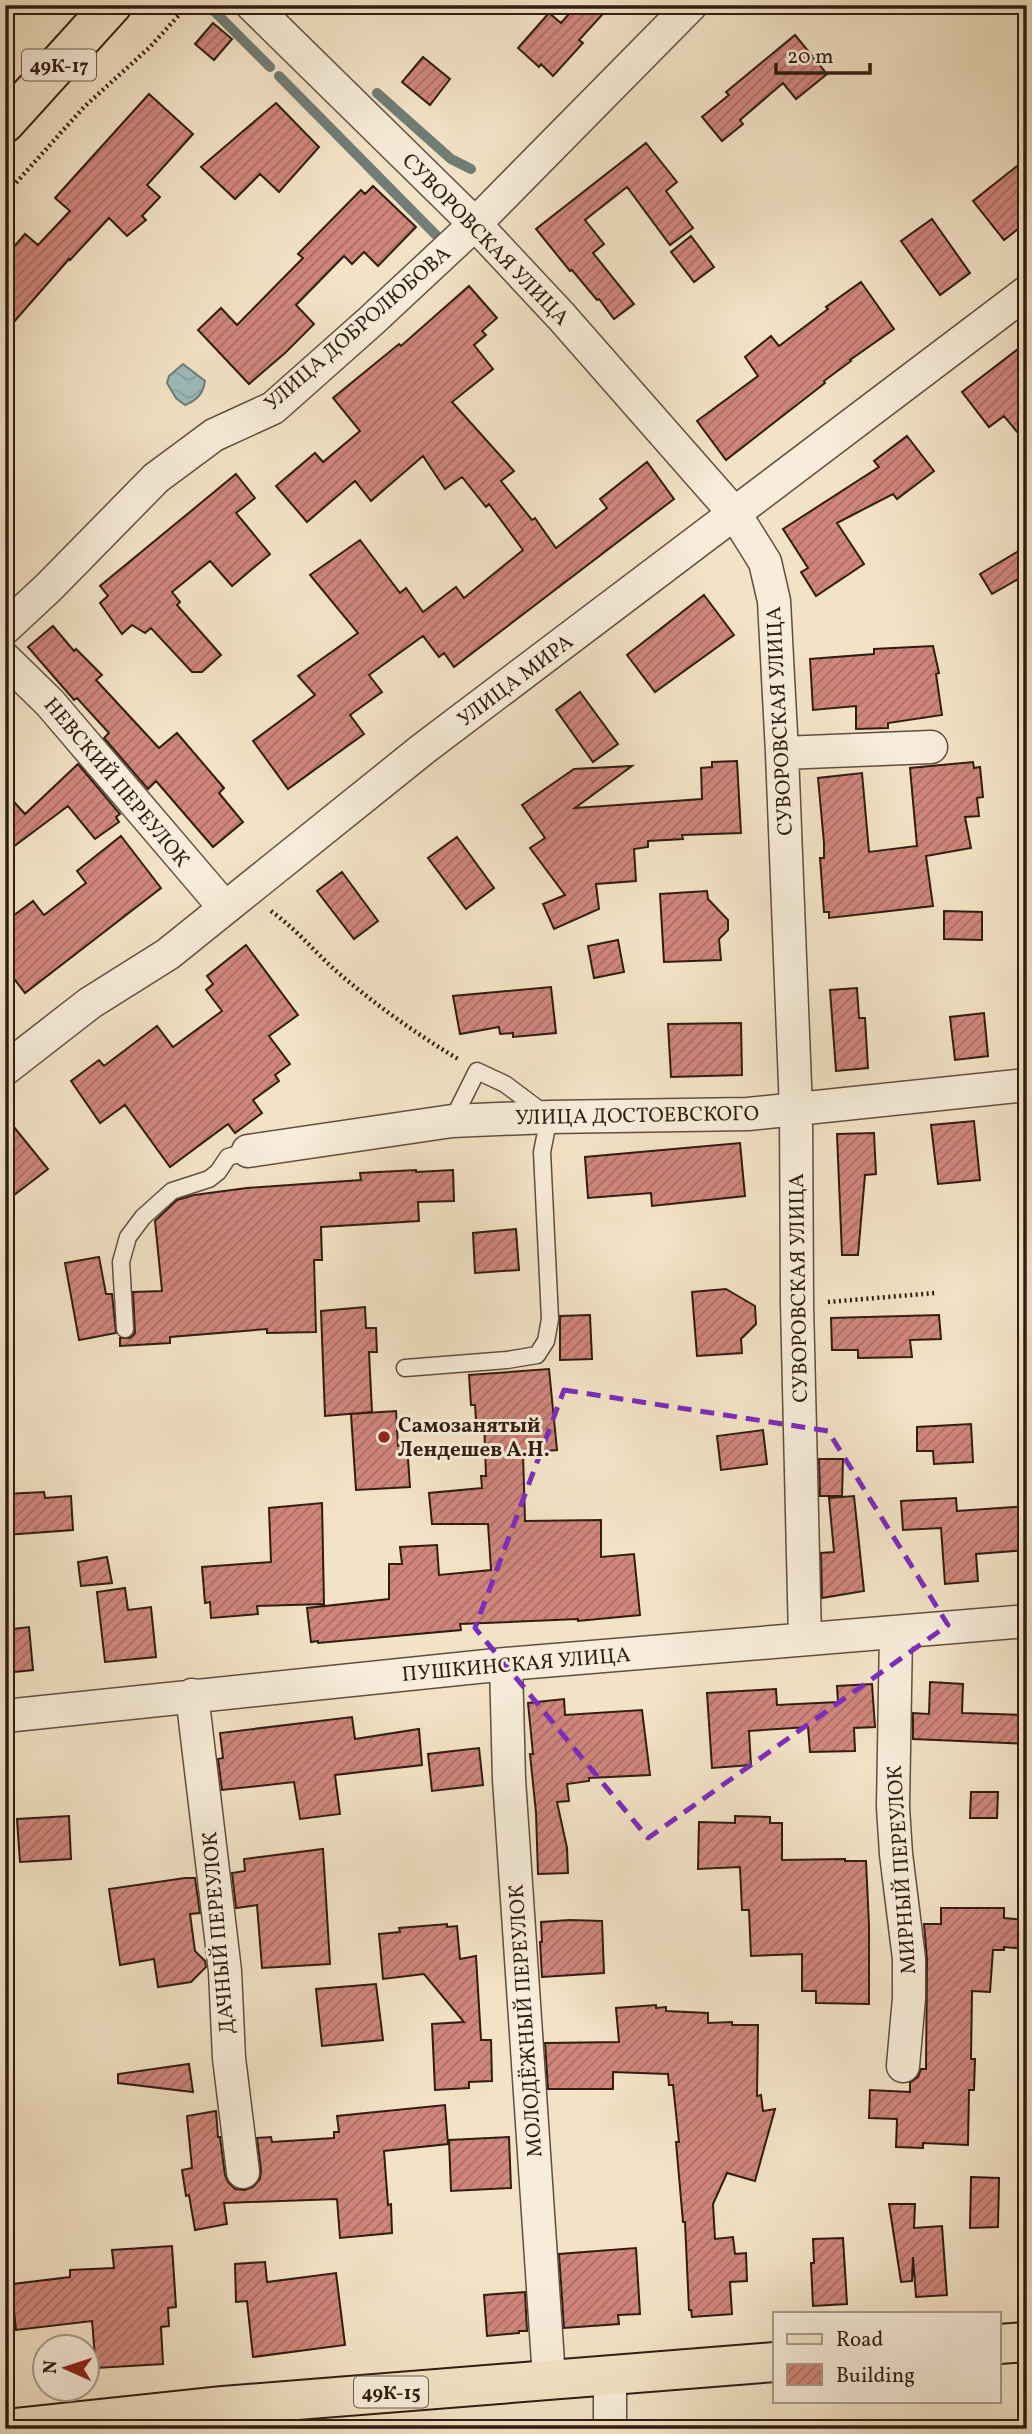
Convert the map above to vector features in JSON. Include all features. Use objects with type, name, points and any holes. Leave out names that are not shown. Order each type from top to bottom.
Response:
[{"type":"main road","name":"49К-17","points":[[5,123],[112,5]]},
{"type":"main road","points":[[1000,2344],[1027,2342]]},
{"type":"main road","name":"49К-15","points":[[7,2429],[223,2406],[773,2362]]},
{"type":"street","name":"СУВОРОВСКАЯ УЛИЦА","points":[[252,5],[475,224],[561,316],[735,514],[765,562],[774,601],[796,1110],[796,1304],[805,1639]]},
{"type":"street","name":"УЛИЦА ДОБРОЛЮБОВА","points":[[5,628],[156,478],[214,435],[273,408],[475,224],[691,5]]},
{"type":"street","name":"УЛИЦА МИРА","points":[[5,1069],[90,1003],[168,954],[423,749],[1025,298]]},
{"type":"street","name":"НЕВСКИЙ ПЕРЕУЛОК","points":[[5,659],[50,703],[225,908]]},
{"type":"street","points":[[782,753],[931,747]]},
{"type":"street","name":"УЛИЦА ДОСТОЕВСКОГО","points":[[248,1151],[452,1121],[748,1114],[1027,1085]]},
{"type":"street","name":"ПУШКИНСКАЯ УЛИЦА","points":[[5,1716],[506,1664],[1027,1621]]},
{"type":"street","name":"МИРНЫЙ ПЕРЕУЛОК","points":[[896,1632],[893,1807],[909,1959],[909,1998],[903,2066]]},
{"type":"street","name":"МОЛОДЁЖНЫЙ ПЕРЕУЛОК","points":[[506,1664],[509,1779],[549,2378]]},
{"type":"street","name":"ДАЧНЫЙ ПЕРЕУЛОК","points":[[192,1695],[225,1971],[229,2058],[243,2172]]},
{"type":"street","points":[[610,2375],[610,2429]]},
{"type":"lane","points":[[405,1368],[537,1355],[546,1341],[550,1319],[542,1152],[549,1117],[505,1084],[477,1070],[452,1121]]},
{"type":"lane","points":[[125,1329],[121,1262],[128,1237],[143,1217],[172,1191],[209,1179],[229,1157],[248,1151]]},
{"type":"path","points":[[5,195],[84,107],[149,47],[188,5]]},
{"type":"path","points":[[274,914],[381,1008],[477,1070]]},
{"type":"path","points":[[796,1304],[935,1293]]},
{"type":"highlighted area","points":[[564,1390],[828,1431],[948,1625],[648,1838],[475,1628]]},
{"type":"water","points":[[183,364],[205,381],[199,396],[185,405],[176,398],[167,383],[169,376]]},
{"type":"building","points":[[577,5],[611,5],[579,40],[583,43],[553,76],[518,48],[549,13],[561,23]]},
{"type":"building","points":[[213,23],[232,39],[214,60],[195,44]]},
{"type":"building","points":[[795,35],[827,74],[796,99],[783,83],[740,120],[743,124],[722,141],[702,117],[729,95],[726,92]]},
{"type":"building","points":[[423,57],[450,79],[430,105],[402,82]]},
{"type":"building","points":[[149,94],[193,134],[147,185],[160,197],[142,216],[146,220],[127,236],[109,218],[5,332],[5,257],[25,234],[38,245],[70,211],[55,198]]},
{"type":"building","points":[[276,103],[319,147],[279,192],[260,174],[235,199],[201,167]]},
{"type":"building","points":[[646,143],[677,182],[666,191],[693,228],[670,245],[627,187],[585,220],[604,244],[593,253],[634,304],[614,319],[536,229]]},
{"type":"building","points":[[1027,158],[1027,222],[1004,240],[973,201]]},
{"type":"building","points":[[373,186],[416,227],[378,266],[364,252],[352,264],[344,256],[296,305],[314,324],[249,384],[198,330],[221,308],[237,325],[303,258],[298,254],[361,190],[365,194]]},
{"type":"building","points":[[932,219],[970,273],[940,295],[901,241]]},
{"type":"building","points":[[691,236],[714,267],[694,282],[671,252]]},
{"type":"building","points":[[861,282],[894,329],[850,360],[824,381],[825,383],[726,460],[697,421],[758,376],[745,357],[771,336],[779,346]]},
{"type":"building","points":[[469,286],[497,318],[482,331],[486,335],[474,345],[493,369],[452,402],[514,471],[501,481],[532,520],[535,518],[556,548],[607,508],[600,499],[647,462],[674,499],[454,667],[444,653],[439,657],[423,636],[369,675],[382,692],[350,715],[364,734],[288,789],[253,741],[315,695],[298,676],[358,633],[310,575],[360,540],[400,593],[406,588],[423,612],[456,587],[464,598],[523,550],[489,504],[486,507],[462,477],[445,489],[423,456],[371,501],[355,481],[307,522],[276,486],[315,453],[323,462],[360,431],[333,398],[399,344],[401,346]]},
{"type":"building","points":[[1027,342],[1027,444],[1004,416],[989,427],[962,392]]},
{"type":"building","points":[[907,436],[934,471],[897,499],[893,494],[837,523],[864,564],[816,596],[801,572],[808,568],[783,529],[879,467],[874,461]]},
{"type":"building","points":[[236,474],[255,498],[236,513],[270,554],[232,586],[210,561],[172,592],[180,602],[177,605],[221,655],[202,672],[192,672],[151,628],[145,633],[132,625],[122,634],[100,603],[108,596],[100,586]]},
{"type":"building","points":[[1027,546],[1027,574],[992,594],[980,574]]},
{"type":"building","points":[[704,595],[734,635],[655,692],[627,655]]},
{"type":"building","points":[[53,626],[74,651],[76,649],[102,675],[96,680],[159,748],[177,733],[224,788],[219,793],[243,822],[213,847],[156,781],[148,789],[104,738],[109,733],[77,698],[74,700],[28,647]]},
{"type":"building","points":[[933,646],[939,673],[936,674],[942,715],[888,723],[888,728],[856,729],[856,706],[813,710],[810,659],[874,654],[874,649]]},
{"type":"building","points":[[580,692],[618,744],[593,762],[556,710]]},
{"type":"building","points":[[737,761],[741,833],[682,835],[683,839],[648,841],[648,847],[634,849],[636,881],[596,884],[599,909],[554,929],[543,904],[565,895],[530,848],[545,838],[522,805],[574,769],[632,766],[575,808],[702,799],[701,768],[712,767],[712,762]]},
{"type":"building","points":[[973,762],[974,768],[980,767],[983,797],[977,798],[979,816],[965,817],[971,848],[926,856],[933,906],[829,918],[829,912],[824,912],[820,858],[824,858],[824,843],[818,778],[862,773],[869,852],[917,846],[910,768]]},
{"type":"building","points":[[78,764],[120,814],[116,817],[119,822],[95,839],[68,806],[5,853],[5,792],[25,814]]},
{"type":"building","points":[[121,836],[161,888],[25,993],[5,967],[5,922],[33,901],[44,915],[86,883],[77,871]]},
{"type":"building","points":[[457,837],[494,888],[466,909],[428,858]]},
{"type":"building","points":[[342,872],[378,921],[354,939],[317,891]]},
{"type":"building","points":[[707,891],[708,899],[728,920],[728,930],[719,939],[721,960],[664,962],[660,894]]},
{"type":"building","points":[[944,911],[982,912],[982,940],[944,939]]},
{"type":"building","points":[[618,940],[624,972],[594,978],[588,946]]},
{"type":"building","points":[[246,945],[298,1015],[269,1036],[290,1064],[275,1075],[279,1081],[253,1100],[262,1113],[235,1133],[228,1124],[170,1167],[125,1105],[100,1123],[71,1081],[99,1060],[104,1066],[157,1026],[173,1047],[222,1011],[206,990],[213,984],[207,976]]},
{"type":"building","points":[[551,987],[556,1033],[513,1037],[513,1033],[500,1034],[499,1027],[460,1034],[453,996]]},
{"type":"building","points":[[857,988],[859,1018],[865,1018],[868,1068],[836,1071],[830,990]]},
{"type":"building","points":[[984,1013],[988,1056],[955,1060],[950,1017]]},
{"type":"building","points":[[741,1023],[742,1075],[671,1077],[668,1024]]},
{"type":"building","points":[[5,1116],[48,1169],[5,1202]]},
{"type":"building","points":[[974,1121],[980,1180],[938,1184],[931,1125]]},
{"type":"building","points":[[874,1133],[876,1174],[865,1175],[858,1255],[842,1255],[837,1134]]},
{"type":"building","points":[[740,1143],[745,1196],[652,1206],[651,1193],[588,1198],[585,1157]]},
{"type":"building","points":[[453,1170],[454,1201],[418,1202],[419,1221],[321,1227],[322,1260],[314,1260],[316,1332],[267,1333],[267,1329],[170,1337],[170,1343],[120,1346],[120,1338],[130,1338],[135,1333],[133,1292],[162,1291],[155,1221],[177,1200],[247,1188],[361,1180],[360,1173]]},
{"type":"building","points":[[516,1229],[519,1270],[475,1273],[473,1233]]},
{"type":"building","points":[[99,1257],[106,1294],[112,1294],[116,1333],[79,1340],[65,1263]]},
{"type":"building","points":[[726,1289],[755,1306],[756,1324],[741,1339],[742,1353],[697,1356],[692,1292]]},
{"type":"building","points":[[365,1307],[366,1328],[376,1328],[377,1352],[369,1352],[372,1412],[325,1416],[321,1311]]},
{"type":"building","points":[[590,1315],[592,1359],[560,1360],[560,1316]]},
{"type":"building","points":[[939,1315],[941,1339],[910,1340],[912,1357],[858,1358],[858,1350],[832,1350],[831,1318]]},
{"type":"building","points":[[549,1369],[557,1450],[523,1453],[525,1521],[601,1520],[601,1557],[634,1554],[640,1615],[578,1621],[460,1624],[461,1630],[311,1642],[307,1608],[389,1599],[389,1564],[402,1564],[400,1547],[437,1545],[439,1575],[491,1570],[488,1524],[432,1524],[429,1493],[482,1488],[481,1476],[486,1476],[484,1420],[476,1420],[475,1405],[471,1405],[469,1375]]},
{"type":"building","points":[[396,1411],[398,1446],[407,1445],[410,1487],[356,1490],[351,1414]]},
{"type":"building","points":[[971,1424],[973,1462],[934,1464],[933,1451],[917,1451],[917,1427]]},
{"type":"building","points":[[763,1430],[767,1464],[721,1470],[717,1436]]},
{"type":"building","points":[[819,1459],[843,1459],[842,1496],[820,1496]]},
{"type":"building","points":[[44,1492],[45,1498],[71,1496],[73,1530],[6,1535],[5,1494]]},
{"type":"building","points":[[854,1496],[864,1591],[822,1598],[821,1553],[834,1552],[829,1498]]},
{"type":"building","points":[[956,1498],[957,1511],[1027,1506],[1027,1550],[976,1554],[978,1581],[945,1584],[941,1528],[903,1530],[901,1501]]},
{"type":"building","points":[[322,1503],[324,1604],[257,1606],[258,1614],[211,1618],[210,1602],[205,1603],[202,1567],[271,1562],[269,1508]]},
{"type":"building","points":[[107,1557],[112,1583],[81,1586],[78,1562]]},
{"type":"building","points":[[125,1588],[128,1610],[151,1607],[156,1657],[105,1662],[97,1592]]},
{"type":"building","points":[[29,1627],[33,1670],[5,1673],[5,1630]]},
{"type":"building","points":[[930,1682],[963,1684],[962,1713],[1027,1715],[1027,1744],[913,1739],[913,1713],[929,1714]]},
{"type":"building","points":[[872,1684],[875,1727],[854,1728],[855,1751],[810,1752],[808,1727],[749,1731],[751,1765],[712,1768],[707,1693],[776,1689],[777,1705],[838,1702],[837,1686]]},
{"type":"building","points":[[564,1699],[565,1715],[642,1710],[650,1775],[589,1778],[589,1781],[567,1784],[569,1801],[557,1802],[567,1848],[568,1873],[538,1874],[528,1703]]},
{"type":"building","points":[[352,1717],[355,1739],[419,1729],[422,1765],[335,1775],[340,1814],[300,1819],[294,1782],[222,1790],[218,1759],[223,1758],[220,1733]]},
{"type":"building","points":[[479,1748],[483,1785],[432,1791],[428,1754]]},
{"type":"building","points":[[971,1792],[998,1792],[997,1818],[970,1818]]},
{"type":"building","points":[[69,1816],[71,1859],[20,1862],[17,1819]]},
{"type":"building","points":[[735,1816],[770,1817],[770,1823],[782,1823],[782,1860],[866,1861],[869,2004],[816,2003],[816,1991],[802,1991],[802,1954],[751,1956],[749,1910],[742,1910],[740,1867],[698,1869],[699,1822],[735,1823]]},
{"type":"building","points":[[323,1849],[330,1964],[262,1968],[257,1905],[236,1908],[232,1873],[245,1871],[244,1859]]},
{"type":"building","points":[[195,1878],[200,1913],[190,1914],[195,1951],[205,1961],[206,1967],[191,1982],[158,1987],[154,1959],[120,1965],[109,1889]]},
{"type":"building","points":[[941,1908],[1004,1908],[1004,1918],[1027,1920],[1027,1949],[1004,1947],[1004,1950],[993,1950],[990,1992],[972,1991],[971,2059],[975,2059],[974,2090],[969,2090],[968,2145],[923,2143],[923,2148],[896,2147],[897,2119],[869,2118],[870,2090],[910,2092],[910,2083],[918,2077],[921,2069],[926,2069],[927,1959],[924,1924],[941,1924]]},
{"type":"building","points":[[602,1921],[604,1973],[542,1977],[541,1922]]},
{"type":"building","points":[[447,1924],[447,1927],[457,1926],[460,1959],[476,1956],[481,2040],[491,2040],[492,2081],[469,2082],[469,2088],[435,2090],[432,2024],[464,2022],[424,1974],[383,1979],[379,1934],[400,1932],[399,1928]]},
{"type":"building","points":[[376,1984],[383,2040],[322,2046],[316,1989]]},
{"type":"building","points":[[656,2005],[656,2008],[666,2007],[666,2011],[708,2013],[708,2023],[758,2025],[757,2096],[761,2095],[763,2111],[775,2109],[755,2181],[727,2173],[713,2204],[715,2239],[733,2237],[735,2254],[746,2253],[747,2281],[730,2282],[732,2314],[692,2317],[689,2310],[685,2222],[676,2142],[679,2142],[673,2085],[669,2085],[668,2074],[613,2072],[613,2089],[548,2089],[545,2043],[619,2042],[616,2008]]},
{"type":"building","points":[[189,2064],[193,2092],[118,2083],[118,2074]]},
{"type":"building","points":[[445,2105],[448,2144],[384,2151],[392,2233],[340,2238],[337,2199],[224,2203],[227,2224],[195,2230],[182,2170],[192,2168],[187,2116],[216,2111],[225,2175],[235,2189],[245,2190],[253,2187],[260,2179],[257,2138],[271,2137],[272,2142],[334,2138],[334,2132],[339,2132],[337,2116]]},
{"type":"building","points":[[509,2137],[511,2188],[451,2191],[449,2140]]},
{"type":"building","points":[[971,2177],[999,2178],[998,2227],[970,2228]]},
{"type":"building","points":[[889,2204],[915,2204],[914,2228],[942,2226],[947,2295],[916,2297],[913,2257],[912,2281],[901,2282]]},
{"type":"building","points":[[843,2238],[847,2304],[813,2306],[813,2239]]},
{"type":"building","points":[[172,2246],[176,2307],[168,2308],[169,2326],[161,2327],[163,2364],[102,2368],[102,2332],[93,2332],[92,2321],[16,2330],[14,2311],[5,2312],[5,2285],[70,2277],[70,2270],[114,2268],[112,2250]]},
{"type":"building","points":[[636,2248],[640,2314],[618,2315],[619,2324],[564,2328],[559,2254]]},
{"type":"building","points":[[265,2262],[267,2282],[336,2273],[345,2345],[253,2357],[247,2301],[236,2302],[235,2264]]},
{"type":"building","points":[[525,2292],[527,2331],[487,2336],[484,2295]]},
{"type":"waterway","points":[[208,5],[270,67]]},
{"type":"waterway","points":[[279,76],[436,235]]},
{"type":"waterway","points":[[377,93],[451,159],[471,169]]},
{"type":"waterway","points":[[1025,2429],[1027,2424]]},
{"type":"place","name":"Самозанятый Лендешев А.Н.","points":[[384,1437]]}]
